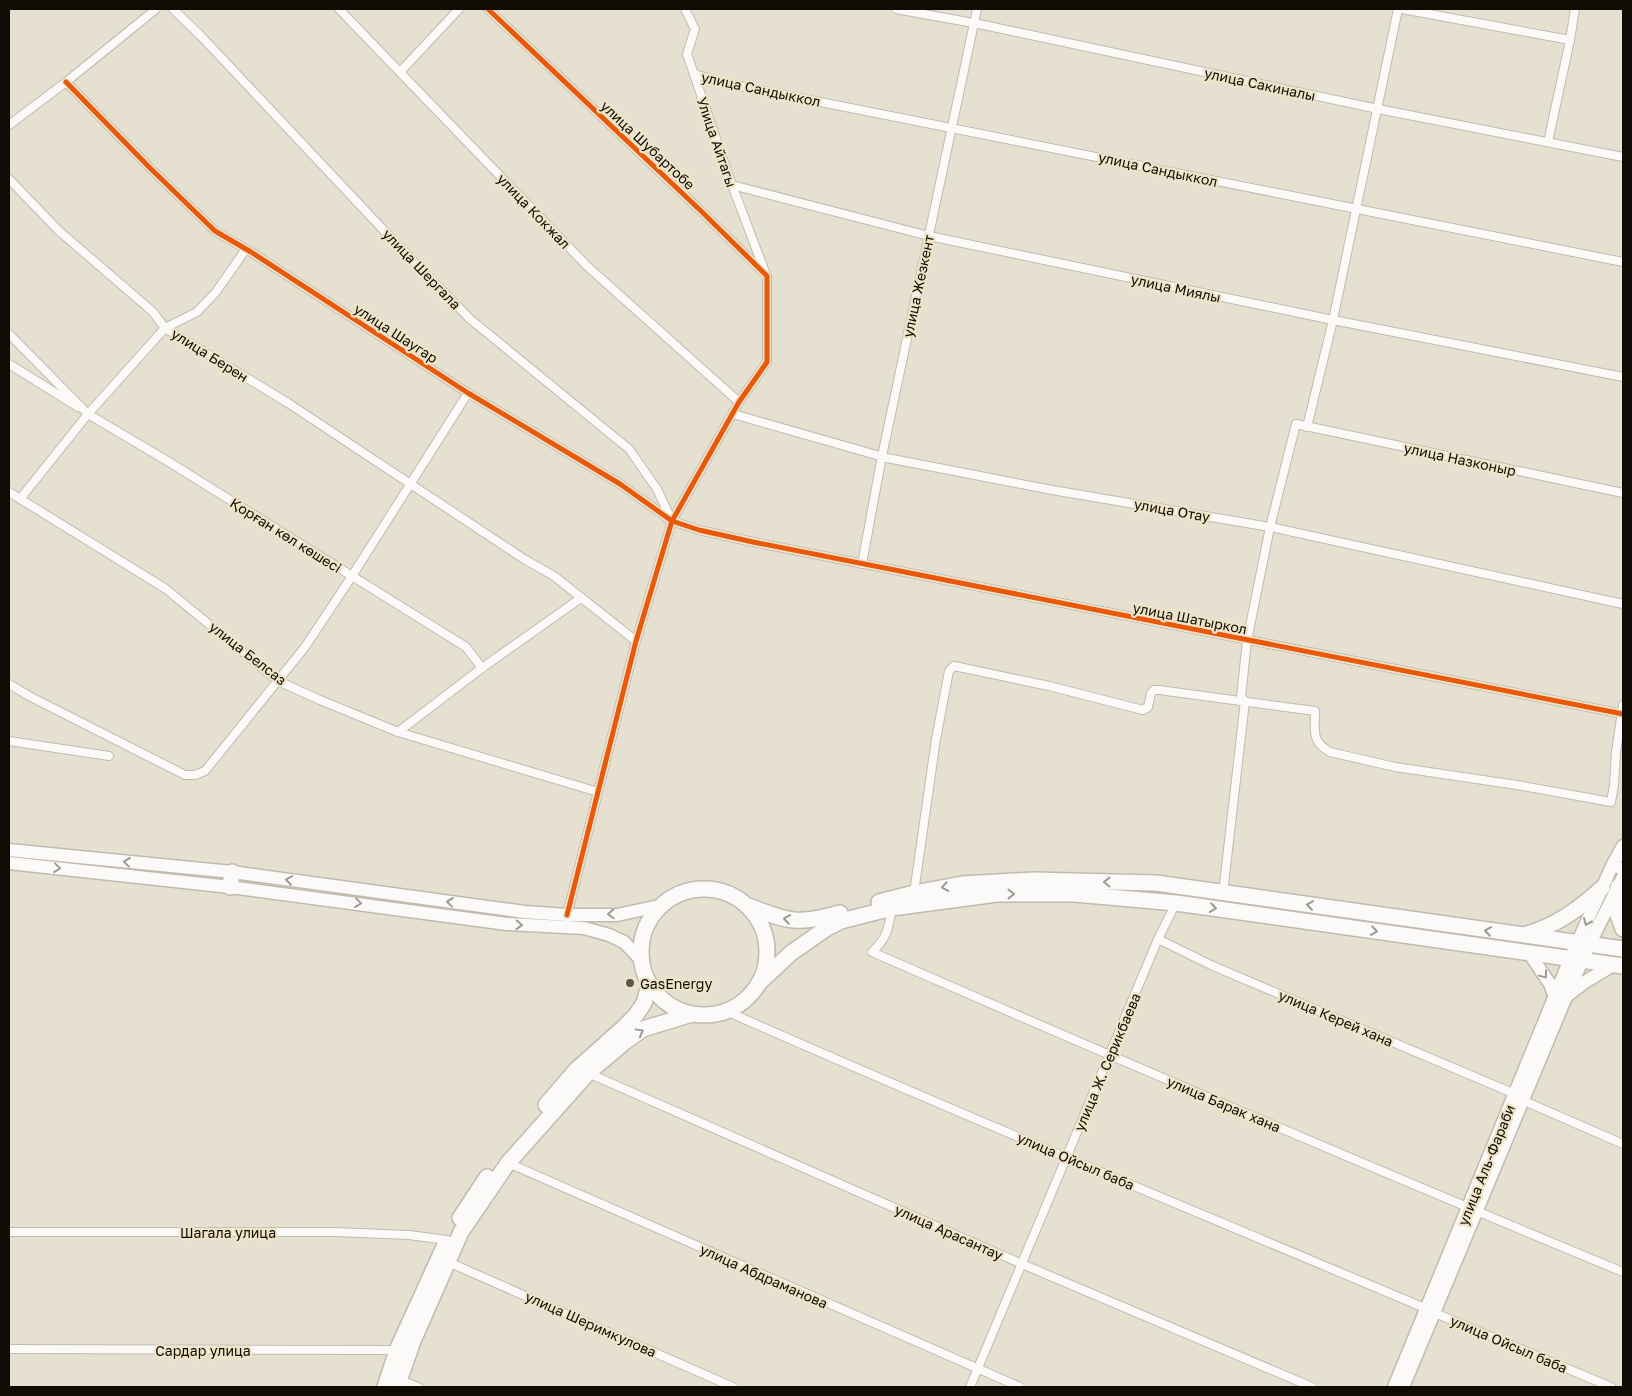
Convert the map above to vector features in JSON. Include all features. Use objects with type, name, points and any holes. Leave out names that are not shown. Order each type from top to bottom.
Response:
[{"type":"highway","points":[[1618,966],[1176,903],[1075,894],[997,894],[892,908],[841,921],[827,928],[791,953],[759,983],[745,1000],[726,1011],[709,1015],[692,1014],[668,1004],[649,985],[640,959],[641,940],[648,921],[659,906],[675,894],[694,888],[714,888],[733,895],[749,906],[787,920],[809,921],[914,893],[962,884],[1033,880],[1156,883],[1623,949]]},
{"type":"highway","points":[[1621,882],[1618,915],[1623,929]]},
{"type":"highway","points":[[1522,935],[1547,927],[1568,916],[1602,888]]},
{"type":"highway","points":[[749,906],[761,923],[767,943],[766,964],[759,983]]},
{"type":"highway","points":[[385,1387],[397,1350],[447,1240],[470,1200],[521,1132],[576,1070],[636,1015],[644,1003],[649,985]]},
{"type":"highway","points":[[398,1384],[413,1341],[461,1232],[508,1163],[588,1073],[626,1041],[643,1029],[692,1014]]},
{"type":"main road","points":[[1584,944],[1602,888],[1618,868],[1623,846]]},
{"type":"main road","points":[[9,850],[231,880],[507,924],[584,928],[609,935],[624,942],[640,959]]},
{"type":"main road","points":[[9,863],[231,880],[567,915],[617,915],[659,906]]},
{"type":"main road","points":[[1584,944],[1621,882]]},
{"type":"main road","name":"улица Аль-Фараби","points":[[1403,1387],[1431,1311],[1472,1210],[1584,944]]},
{"type":"main road","points":[[1529,953],[1560,998],[1585,982],[1618,966]]},
{"type":"main road","name":"улица Аль-Фараби","points":[[1394,1387],[1431,1311]]},
{"type":"street","points":[[9,124],[66,82],[156,9]]},
{"type":"street","name":"улица Шергала","points":[[173,9],[200,35],[470,319],[629,449],[658,489],[672,521]]},
{"type":"street","name":"улица Кокжал","points":[[339,9],[587,266],[739,402]]},
{"type":"street","points":[[400,72],[459,9]]},
{"type":"street","name":"улица Шубартобе","points":[[488,9],[767,276]]},
{"type":"street","name":"Улица Айтагы","points":[[684,9],[695,29],[687,54],[732,185],[767,276]]},
{"type":"street","name":"улица Сакиналы","points":[[896,9],[974,23],[1378,109],[1623,157]]},
{"type":"street","name":"улица Жезкент","points":[[862,564],[882,456],[977,9]]},
{"type":"street","points":[[1307,427],[1333,320],[1400,9],[1570,40]]},
{"type":"street","points":[[1548,142],[1576,9]]},
{"type":"street","name":"улица Сандыккол","points":[[694,74],[725,84],[952,127],[1356,210],[1623,262]]},
{"type":"street","name":"улица Шаугар","points":[[66,82],[215,231],[468,392],[620,484],[672,521],[699,530],[753,542]]},
{"type":"street","name":"улица Берен","points":[[9,179],[59,231],[152,312],[165,328],[288,404],[524,559],[554,576],[636,641]]},
{"type":"street","name":"улица Миялы","points":[[732,185],[929,236],[1333,320],[1623,377]]},
{"type":"street","points":[[20,499],[88,414],[165,328],[196,312],[216,292],[246,249]]},
{"type":"street","points":[[567,915],[636,641],[672,521],[739,402],[767,362],[767,276]]},
{"type":"street","name":"Қорған көл көшесі","points":[[9,334],[88,414],[169,462],[466,647],[482,668]]},
{"type":"street","points":[[9,364],[88,414]]},
{"type":"street","points":[[9,684],[185,775],[195,775],[205,771],[305,646],[352,576],[468,392]]},
{"type":"street","name":"улица Отау","points":[[733,414],[882,456],[1034,487],[1270,527],[1623,604]]},
{"type":"street","name":"улица Назконыр","points":[[1270,527],[1296,424],[1623,493]]},
{"type":"street","name":"улица Белсаз","points":[[9,492],[166,589],[278,681],[398,732],[598,792]]},
{"type":"street","points":[[1223,893],[1245,701],[1241,696],[1247,641],[1270,527]]},
{"type":"street","name":"улица Шатыркол","points":[[753,542],[1622,714]]},
{"type":"street","points":[[398,732],[482,668],[581,598]]},
{"type":"street","points":[[914,893],[936,739],[949,671],[954,666],[1049,686],[1143,710],[1148,707],[1151,693],[1154,690],[1315,711],[1315,737],[1320,747],[1330,752],[1395,767],[1518,785],[1611,802],[1623,705]]},
{"type":"street","points":[[9,742],[109,756]]},
{"type":"street","name":"улица Ж. Серикбаева","points":[[970,1387],[1158,939],[1176,903]]},
{"type":"street","name":"улица Барак хана","points":[[892,908],[884,942],[872,952],[1109,1056],[1623,1272]]},
{"type":"street","name":"улица Керей хана","points":[[1158,939],[1213,966],[1519,1097],[1623,1144]]},
{"type":"street","name":"улица Ойсыл баба","points":[[726,1011],[896,1087],[1067,1157],[1611,1387]]},
{"type":"street","name":"улица Арасантау","points":[[588,1073],[1022,1264],[1312,1387]]},
{"type":"street","name":"улица Абдраманова","points":[[508,1163],[1020,1387]]},
{"type":"street","name":"Шагала улица","points":[[9,1232],[335,1232],[409,1235],[447,1240]]},
{"type":"street","name":"улица Шеримкулова","points":[[448,1262],[733,1387]]},
{"type":"street","name":"Сардар улица","points":[[9,1349],[397,1350]]},
{"type":"street","points":[[398,1384],[418,1387]]},
{"type":"cycle path","points":[[488,9],[767,276],[767,362],[739,402],[672,521],[636,641],[567,915]]},
{"type":"cycle path","points":[[66,82],[215,231],[251,252],[468,393],[620,484],[672,521],[699,530],[753,542],[1623,714]]},
{"type":"place","name":"GasEnergy","points":[[630,983]]}]
